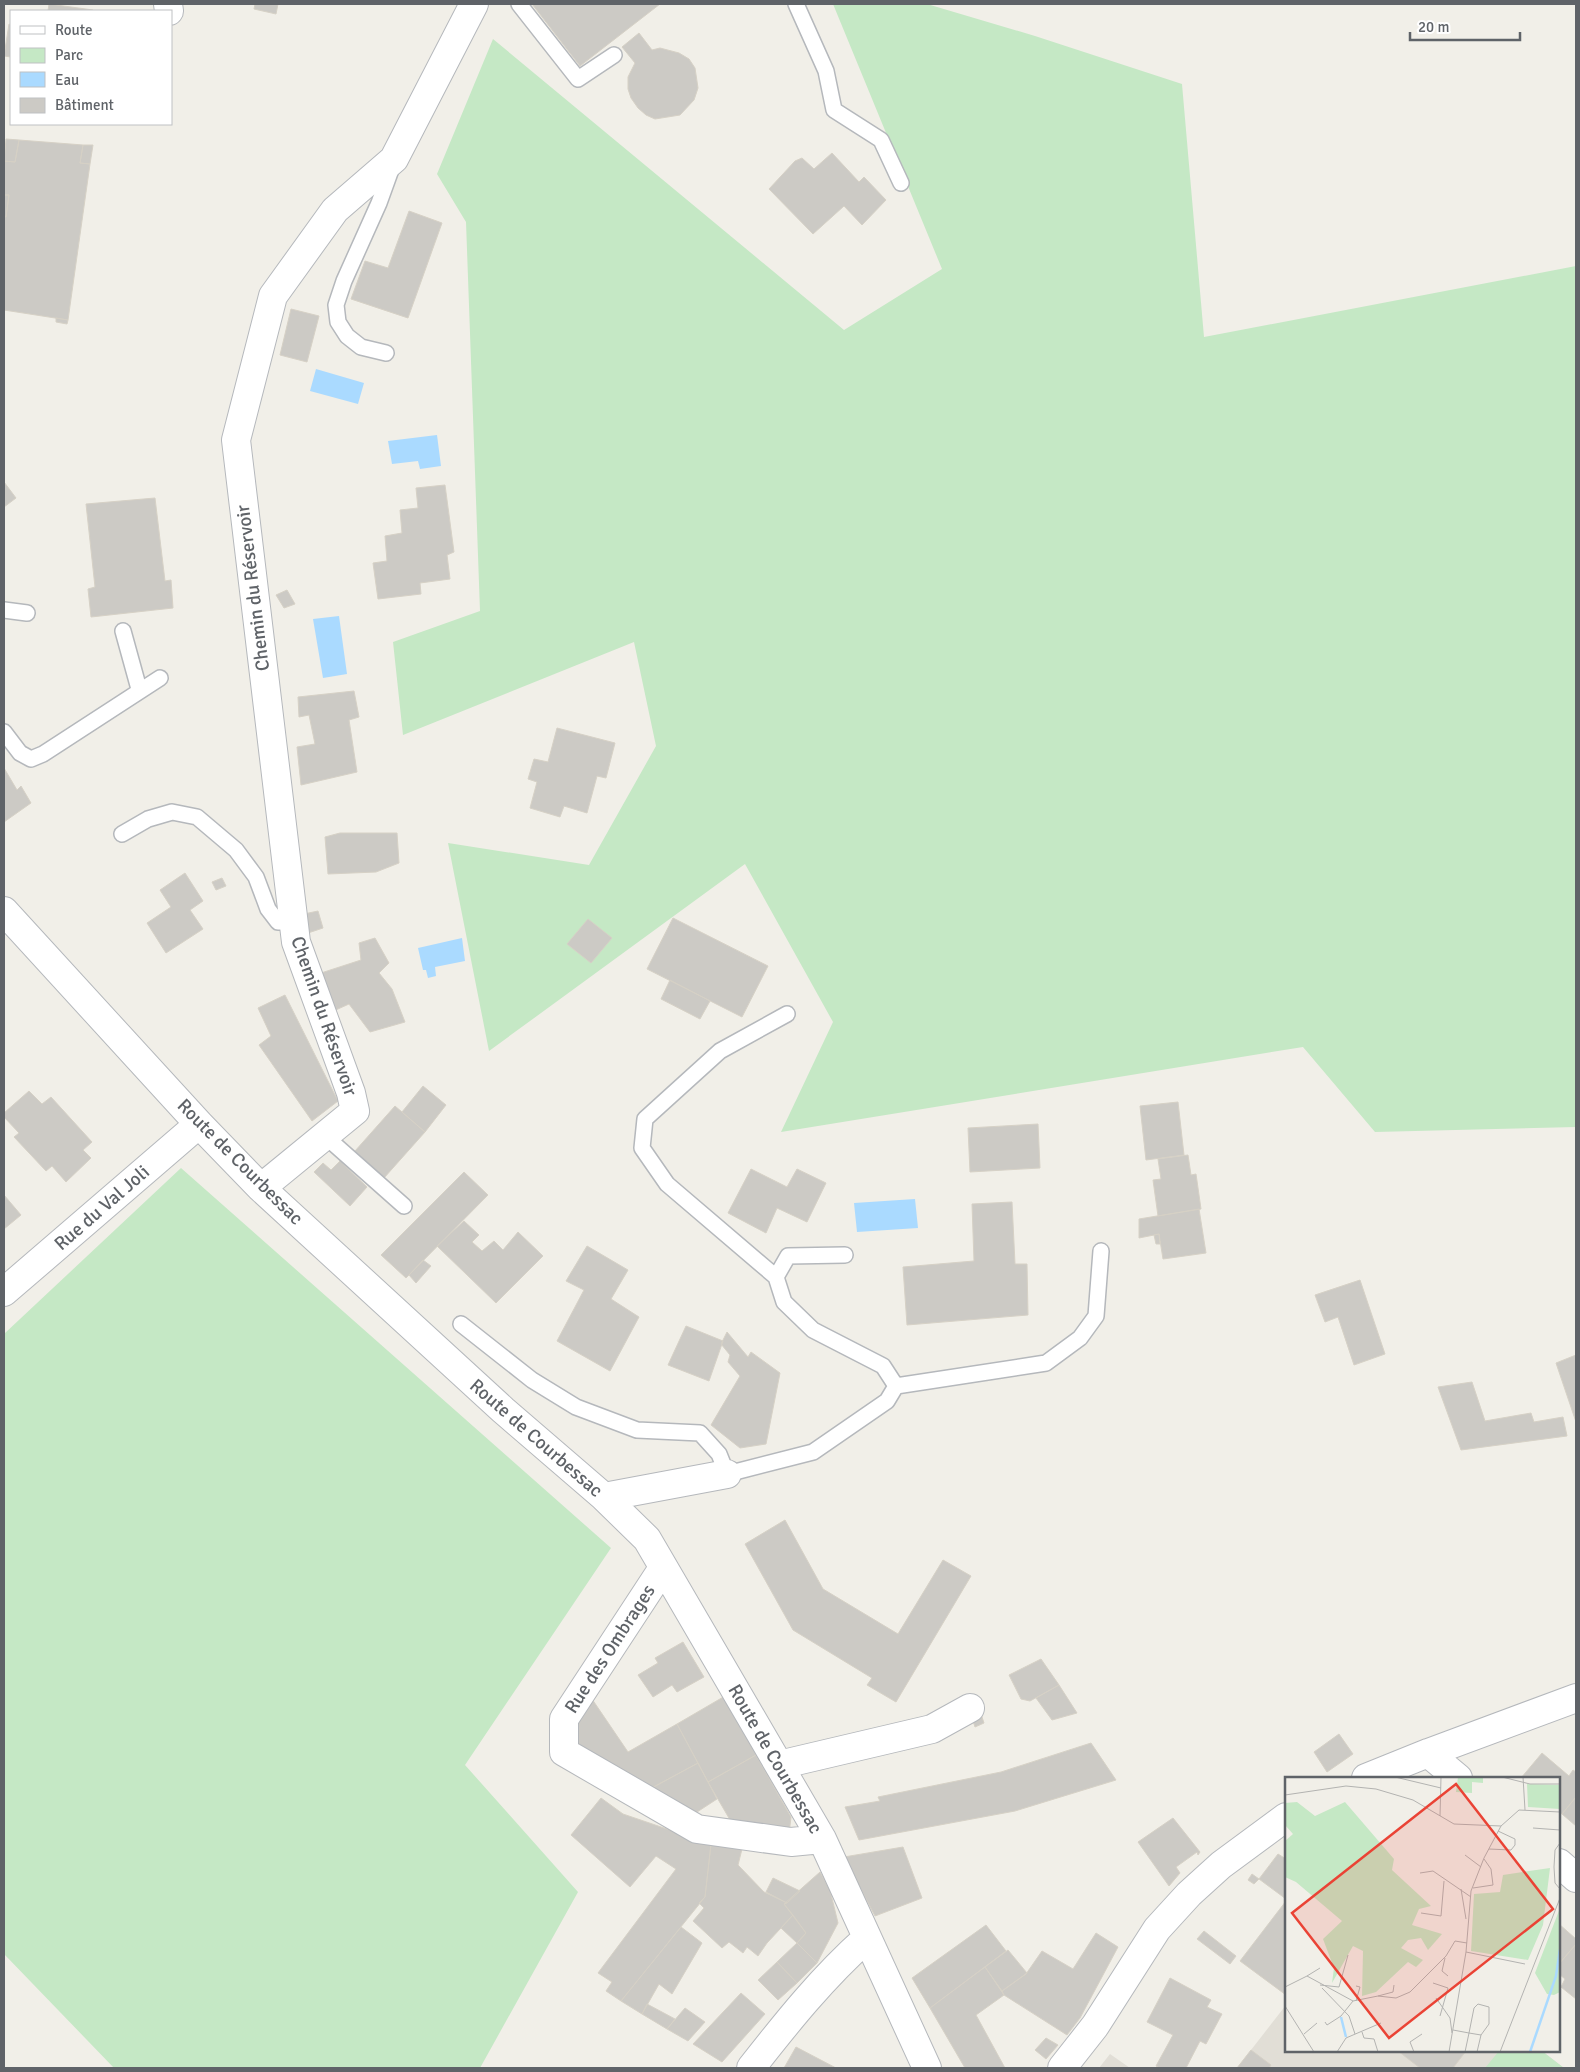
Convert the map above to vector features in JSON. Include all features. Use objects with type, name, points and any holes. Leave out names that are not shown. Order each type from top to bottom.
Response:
[{"type":"street","name":"Chemin du Réservoir","points":[[262,1188],[355,1112],[351,1094],[296,942],[236,440],[272,296],[334,210],[394,159],[474,4]]},
{"type":"street","name":"Route de Courbessac","points":[[4,911],[199,1124],[262,1188],[503,1410],[604,1497],[647,1539],[822,1839],[927,2068]]},
{"type":"street","name":"Rue du Val Joli","points":[[4,1292],[199,1124]]},
{"type":"street","points":[[604,1497],[727,1474]]},
{"type":"street","name":"Rue des Ombrages","points":[[663,1568],[564,1719],[564,1752],[697,1829],[791,1842],[822,1839]]},
{"type":"street","points":[[1368,1777],[1576,1698]]},
{"type":"street","points":[[779,1765],[932,1730],[970,1708]]},
{"type":"street","points":[[1428,1753],[1457,1777]]},
{"type":"street","points":[[1062,2068],[1094,2026],[1157,1929],[1189,1894],[1221,1865],[1285,1818]]},
{"type":"street","points":[[1560,1864],[1576,1878]]},
{"type":"street","points":[[751,2068],[791,2017],[842,1960],[867,1938]]},
{"type":"lane","points":[[519,4],[578,79],[614,55]]},
{"type":"lane","points":[[796,4],[826,71],[834,110],[881,140],[901,183]]},
{"type":"lane","points":[[386,354],[361,346],[347,336],[338,322],[336,304],[344,281],[379,203],[394,159]]},
{"type":"lane","points":[[4,610],[27,613]]},
{"type":"lane","points":[[123,630],[139,689]]},
{"type":"lane","points":[[4,732],[20,754],[31,759],[43,754],[139,689],[160,678]]},
{"type":"lane","points":[[122,834],[148,819],[172,812],[197,818],[236,850],[256,877],[268,909],[278,922],[293,922]]},
{"type":"lane","points":[[787,1014],[720,1051],[700,1069],[646,1119],[642,1148],[667,1184],[776,1277],[784,1302],[812,1330],[883,1366],[896,1386]]},
{"type":"lane","points":[[325,1136],[404,1206]]},
{"type":"lane","points":[[896,1386],[1046,1363],[1080,1338],[1096,1316],[1100,1251]]},
{"type":"lane","points":[[776,1277],[788,1256],[845,1255]]},
{"type":"lane","points":[[461,1324],[532,1380],[576,1408],[637,1430],[700,1434],[719,1454],[727,1474],[813,1452],[887,1401],[896,1386]]},
{"type":"shaded area","points":[[1285,2006],[1285,2052],[1543,2052],[1564,2068],[1237,2068]]},
{"type":"shaded area","points":[[1110,2054],[1130,2068],[1099,2068]]},
{"type":"green space","points":[[833,4],[927,4],[1035,36],[1182,84],[1204,337],[1576,266],[1576,1127],[1375,1132],[1303,1047],[781,1132],[833,1022],[745,864],[489,1051],[448,843],[589,865],[656,746],[634,642],[403,735],[393,642],[480,611],[466,222],[437,174],[493,39],[844,330],[942,269]]},
{"type":"green space","points":[[181,1168],[611,1548],[465,1765],[578,1892],[480,2068],[114,2068],[4,1954],[4,1334]]},
{"type":"green space","points":[[1498,2052],[1543,2052],[1564,2068],[1485,2068]]},
{"type":"water","points":[[316,369],[364,383],[358,404],[310,391]]},
{"type":"water","points":[[437,435],[441,466],[420,469],[418,461],[392,464],[388,441]]},
{"type":"water","points":[[339,616],[347,674],[323,678],[313,619]]},
{"type":"water","points":[[462,938],[465,961],[435,967],[436,976],[428,978],[426,970],[423,970],[418,948]]},
{"type":"water","points":[[915,1199],[918,1228],[857,1232],[854,1203]]},
{"type":"building","points":[[49,4],[93,10],[48,10]]},
{"type":"building","points":[[255,4],[278,4],[276,14],[254,9]]},
{"type":"building","points":[[532,4],[660,4],[580,66]]},
{"type":"building","points":[[9,24],[10,57],[4,56]]},
{"type":"building","points":[[639,33],[652,50],[660,48],[679,53],[689,59],[695,68],[698,88],[694,100],[680,115],[655,119],[646,115],[638,108],[631,98],[628,89],[628,77],[635,63],[622,47]]},
{"type":"building","points":[[6,139],[19,140],[15,162],[4,161]]},
{"type":"building","points":[[19,140],[83,145],[80,163],[90,164],[68,320],[4,310],[4,216],[6,217],[9,195],[4,195],[4,161],[15,162]]},
{"type":"building","points":[[83,145],[93,145],[90,164],[80,163]]},
{"type":"building","points":[[832,153],[859,182],[864,177],[886,200],[862,225],[844,206],[813,234],[769,189],[795,161],[802,158],[814,169]]},
{"type":"building","points":[[4,195],[9,195],[6,217],[4,216]]},
{"type":"building","points":[[409,211],[442,223],[408,318],[351,299],[365,261],[388,268]]},
{"type":"building","points":[[291,309],[319,316],[307,362],[280,355]]},
{"type":"building","points":[[56,318],[68,320],[67,324],[56,322]]},
{"type":"building","points":[[4,482],[16,498],[4,507]]},
{"type":"building","points":[[445,485],[454,552],[447,555],[450,579],[420,583],[421,594],[378,599],[373,563],[387,561],[385,536],[402,533],[400,510],[418,508],[416,488]]},
{"type":"building","points":[[155,498],[165,581],[171,580],[173,608],[91,617],[88,589],[95,587],[86,504]]},
{"type":"building","points":[[287,590],[295,604],[284,608],[276,595]]},
{"type":"building","points":[[354,691],[359,717],[349,720],[357,772],[301,785],[297,747],[315,744],[309,715],[299,717],[298,697]]},
{"type":"building","points":[[557,728],[615,743],[606,778],[597,776],[587,813],[564,806],[560,817],[530,808],[537,782],[528,779],[534,759],[548,762]]},
{"type":"building","points":[[4,768],[17,790],[21,786],[31,803],[4,822]]},
{"type":"building","points":[[340,833],[397,833],[399,863],[376,872],[328,874],[325,837]]},
{"type":"building","points":[[185,873],[203,901],[190,910],[203,929],[166,953],[147,923],[171,907],[160,890]]},
{"type":"building","points":[[222,878],[226,886],[216,890],[212,882]]},
{"type":"building","points":[[318,911],[323,928],[308,933],[304,914]]},
{"type":"building","points":[[673,918],[768,966],[742,1017],[647,969]]},
{"type":"building","points":[[588,919],[612,938],[591,963],[567,944]]},
{"type":"building","points":[[375,938],[389,963],[379,973],[392,989],[405,1022],[370,1032],[349,1004],[329,1013],[318,974],[361,960],[359,943]]},
{"type":"building","points":[[670,980],[710,1001],[700,1019],[661,999]]},
{"type":"building","points":[[285,995],[338,1101],[312,1121],[259,1045],[271,1036],[258,1008]]},
{"type":"building","points":[[423,1086],[446,1105],[425,1132],[402,1112]]},
{"type":"building","points":[[29,1091],[42,1104],[51,1097],[92,1142],[83,1150],[91,1158],[66,1182],[52,1166],[46,1171],[14,1137],[19,1133],[4,1117],[4,1113]]},
{"type":"building","points":[[1178,1102],[1184,1155],[1146,1160],[1140,1106]]},
{"type":"building","points":[[395,1106],[425,1132],[384,1178],[355,1151]]},
{"type":"building","points":[[1038,1124],[1040,1168],[970,1172],[968,1128]]},
{"type":"building","points":[[1188,1155],[1191,1175],[1196,1174],[1201,1209],[1158,1216],[1153,1180],[1161,1179],[1158,1159]]},
{"type":"building","points":[[340,1161],[367,1187],[350,1206],[314,1172],[323,1163],[331,1170]]},
{"type":"building","points":[[751,1169],[787,1187],[797,1169],[826,1183],[807,1222],[777,1208],[766,1233],[728,1213]]},
{"type":"building","points":[[464,1172],[488,1195],[406,1278],[381,1255]]},
{"type":"building","points":[[4,1195],[21,1215],[4,1229]]},
{"type":"building","points":[[1012,1202],[1015,1264],[1027,1264],[1028,1315],[907,1325],[903,1267],[974,1261],[972,1204]]},
{"type":"building","points":[[1199,1209],[1206,1253],[1163,1259],[1159,1234],[1139,1238],[1139,1219]]},
{"type":"building","points":[[464,1221],[479,1235],[472,1242],[482,1251],[494,1241],[503,1250],[518,1232],[543,1256],[496,1303],[437,1246]]},
{"type":"building","points":[[1159,1234],[1160,1244],[1156,1244],[1154,1235]]},
{"type":"building","points":[[587,1246],[628,1270],[611,1299],[639,1317],[610,1371],[557,1341],[584,1290],[566,1281]]},
{"type":"building","points":[[423,1260],[431,1266],[416,1283],[409,1275]]},
{"type":"building","points":[[1360,1280],[1385,1354],[1354,1365],[1338,1317],[1325,1322],[1315,1295]]},
{"type":"building","points":[[686,1326],[723,1341],[709,1381],[668,1365]]},
{"type":"building","points":[[727,1332],[748,1357],[751,1352],[780,1373],[766,1444],[740,1448],[711,1425],[740,1376],[728,1362],[730,1355],[721,1344]]},
{"type":"building","points":[[1576,1355],[1576,1422],[1556,1363]]},
{"type":"building","points":[[1472,1382],[1485,1421],[1531,1413],[1534,1422],[1563,1417],[1567,1436],[1461,1450],[1438,1387]]},
{"type":"building","points":[[785,1520],[823,1589],[898,1634],[943,1560],[971,1576],[896,1702],[867,1685],[872,1678],[793,1630],[745,1544]]},
{"type":"building","points":[[683,1642],[704,1677],[677,1692],[672,1685],[653,1697],[638,1675],[658,1663],[655,1658]]},
{"type":"building","points":[[1041,1659],[1059,1685],[1030,1701],[1021,1699],[1009,1675]]},
{"type":"building","points":[[1059,1685],[1077,1713],[1052,1720],[1036,1698]]},
{"type":"building","points":[[725,1696],[756,1755],[708,1782],[677,1724]]},
{"type":"building","points":[[592,1699],[628,1752],[677,1724],[698,1763],[648,1790],[584,1751],[575,1738],[577,1721]]},
{"type":"building","points":[[981,1714],[984,1723],[975,1727],[972,1718]]},
{"type":"building","points":[[1339,1734],[1353,1754],[1327,1772],[1314,1752]]},
{"type":"building","points":[[1091,1743],[1116,1780],[1015,1811],[859,1840],[845,1807],[880,1801],[878,1797],[1001,1772]]},
{"type":"building","points":[[1542,1753],[1569,1776],[1573,1770],[1576,1772],[1576,1797],[1562,1814],[1560,1813],[1560,1777],[1522,1777]]},
{"type":"building","points":[[756,1755],[791,1817],[789,1834],[733,1825],[708,1782]]},
{"type":"building","points":[[698,1763],[717,1799],[694,1814],[648,1790]]},
{"type":"building","points":[[1576,1797],[1576,1826],[1562,1814]]},
{"type":"building","points":[[601,1798],[623,1814],[711,1844],[705,1897],[621,2001],[606,1991],[612,1982],[598,1973],[676,1869],[656,1856],[630,1887],[571,1835]]},
{"type":"building","points":[[1173,1818],[1200,1852],[1198,1855],[1197,1852],[1176,1867],[1180,1873],[1169,1886],[1138,1842]]},
{"type":"building","points":[[711,1844],[742,1849],[738,1865],[764,1892],[787,1903],[784,1904],[793,1915],[767,1943],[758,1956],[747,1947],[743,1953],[729,1942],[722,1948],[693,1921],[704,1908],[699,1903],[705,1897]]},
{"type":"building","points":[[903,1847],[922,1898],[875,1916],[844,1857]]},
{"type":"building","points":[[1278,1854],[1285,1858],[1285,1898],[1259,1879]]},
{"type":"building","points":[[820,1872],[830,1890],[838,1923],[817,1963],[797,1943],[806,1933],[784,1904]]},
{"type":"building","points":[[1252,1874],[1259,1879],[1254,1884],[1248,1880]]},
{"type":"building","points":[[773,1878],[800,1891],[787,1903],[766,1892]]},
{"type":"building","points":[[1285,1902],[1285,1994],[1240,1961]]},
{"type":"building","points":[[793,1915],[806,1933],[797,1943],[781,1928]]},
{"type":"building","points":[[986,1925],[1006,1951],[930,2008],[912,1978]]},
{"type":"building","points":[[1560,1925],[1576,1939],[1576,1944],[1560,1963]]},
{"type":"building","points":[[681,1927],[702,1943],[672,1994],[659,1984],[642,2014],[621,2001]]},
{"type":"building","points":[[1204,1931],[1236,1956],[1230,1964],[1197,1939]]},
{"type":"building","points":[[1096,1933],[1118,1947],[1080,2018],[1067,2035],[1004,1995],[1002,1991],[1026,1974],[1042,1951],[1073,1969]]},
{"type":"building","points":[[797,1943],[817,1963],[797,1983],[777,1962]]},
{"type":"building","points":[[1576,1944],[1576,1999],[1561,1987],[1565,1979],[1560,1975],[1560,1963]]},
{"type":"building","points":[[1008,1950],[1027,1973],[1002,1991],[985,1967]]},
{"type":"building","points":[[777,1962],[797,1983],[778,2000],[758,1980]]},
{"type":"building","points":[[985,1967],[1004,1995],[976,2015],[1005,2068],[965,2068],[930,2008]]},
{"type":"building","points":[[1170,1978],[1211,2000],[1207,2007],[1222,2014],[1206,2044],[1200,2041],[1186,2068],[1160,2068],[1156,2066],[1173,2035],[1147,2022]]},
{"type":"building","points":[[741,1993],[765,2014],[722,2062],[693,2044]]},
{"type":"building","points":[[647,2004],[675,2019],[667,2029],[642,2014]]},
{"type":"building","points":[[685,2008],[705,2022],[688,2041],[667,2029]]},
{"type":"building","points":[[1046,2038],[1058,2045],[1046,2059],[1035,2050]]},
{"type":"building","points":[[796,2047],[836,2068],[784,2068]]},
{"type":"building","points":[[1251,2050],[1271,2065],[1269,2068],[1237,2068]]},
{"type":"building","points":[[1399,2052],[1465,2052],[1453,2068],[1420,2068]]}]
